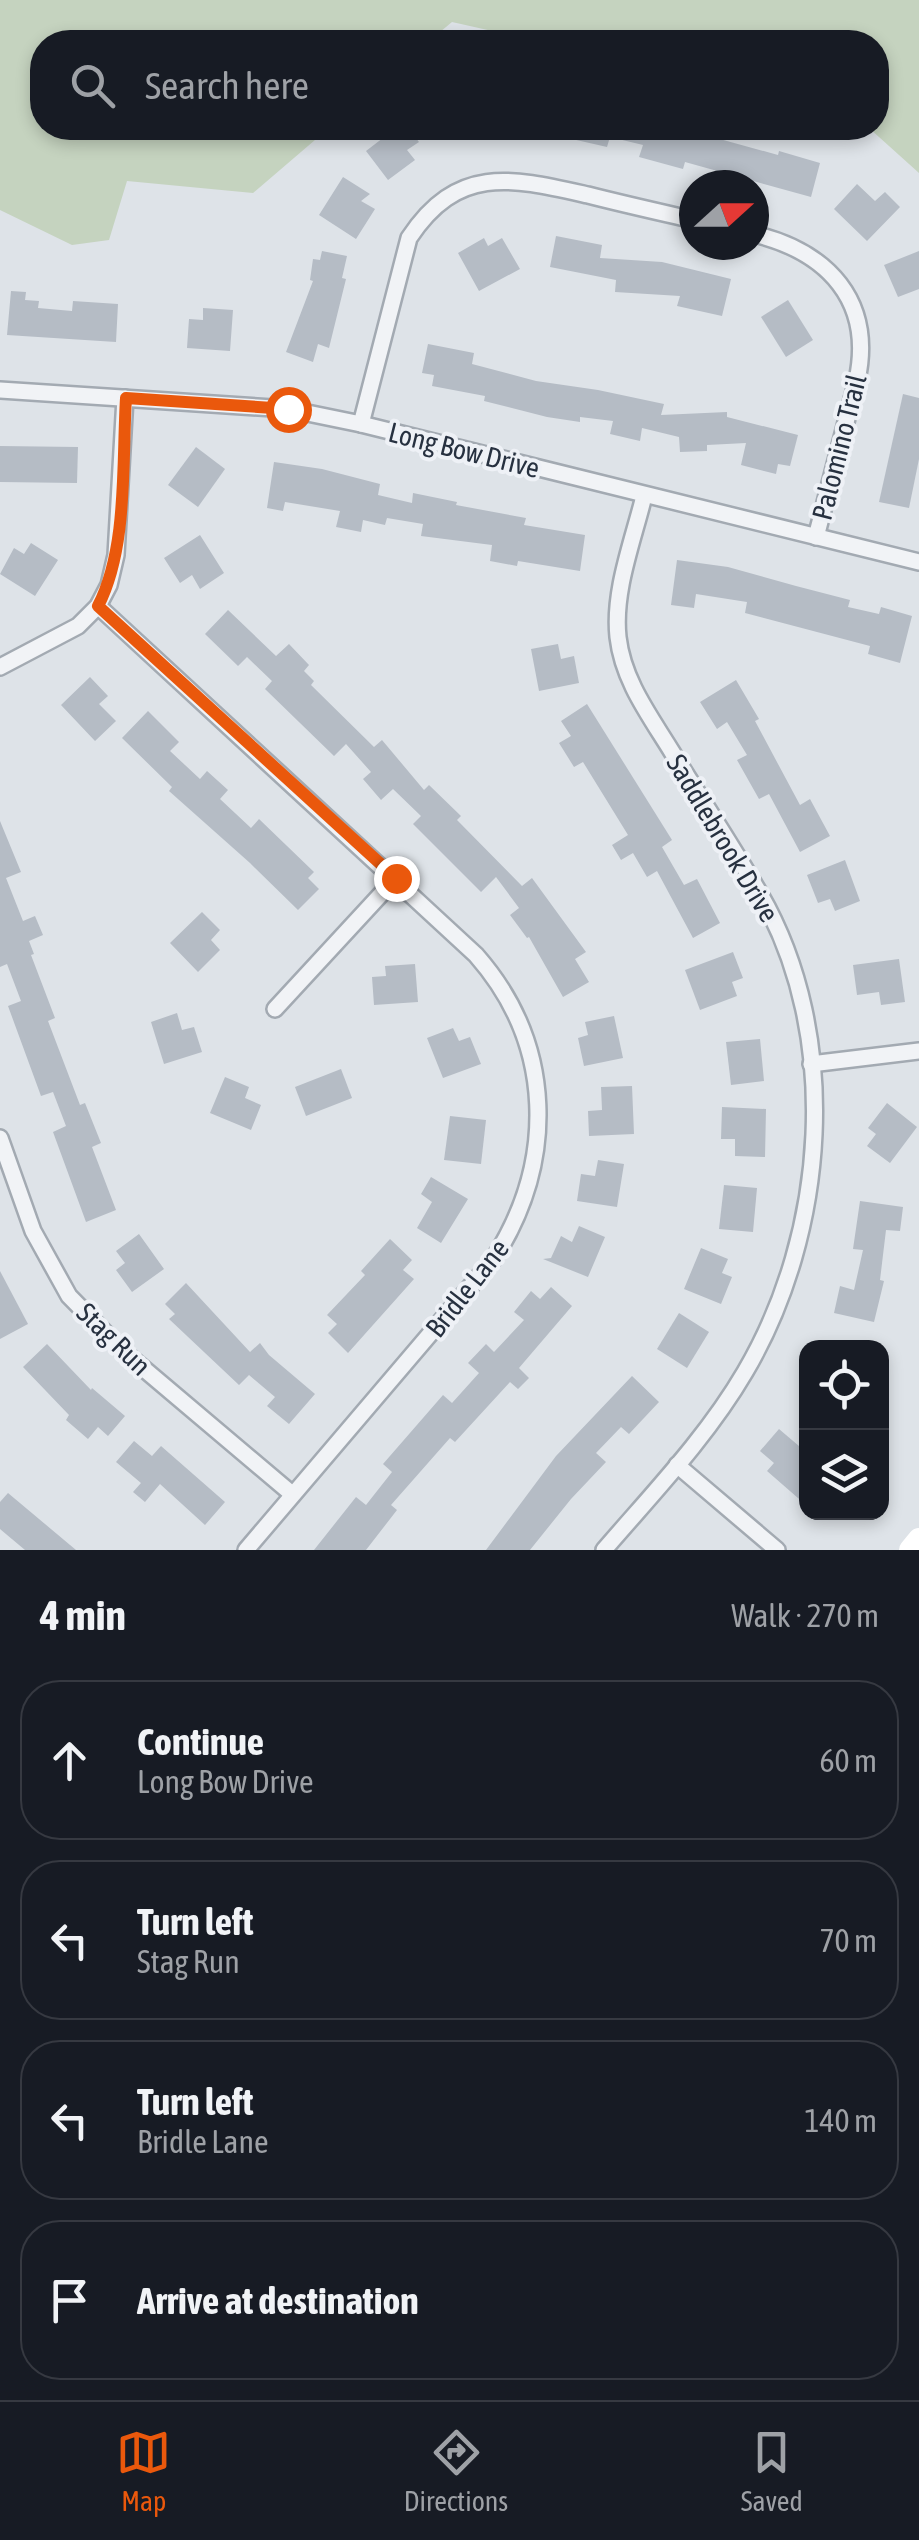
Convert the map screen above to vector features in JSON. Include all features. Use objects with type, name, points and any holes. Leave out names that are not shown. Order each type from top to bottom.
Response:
[{"type":"main road","points":[[910,1550],[919,1539]]},
{"type":"street","points":[[361,424],[409,238],[421,219],[448,196],[484,181],[527,181],[679,216]]},
{"type":"street","name":"Palomino Trail","points":[[769,239],[801,249],[821,263],[848,296],[861,335],[862,358],[816,537]]},
{"type":"street","name":"Long Bow Drive","points":[[0,390],[288,409],[919,562]]},
{"type":"street","points":[[0,667],[78,626],[98,606],[109,585],[116,556],[126,398]]},
{"type":"street","name":"Saddlebrook Drive","points":[[604,1550],[705,1432],[746,1370],[792,1260],[811,1168],[811,1064],[798,992],[772,918],[638,698],[622,658],[618,638],[620,595],[644,496]]},
{"type":"street","name":"Bridle Lane","points":[[98,606],[476,955],[514,1010],[525,1037],[537,1091],[533,1172],[516,1222],[480,1279],[246,1550]]},
{"type":"street","points":[[275,1010],[396,878]]},
{"type":"street","points":[[811,1064],[919,1051]]},
{"type":"street","name":"Stag Run","points":[[0,1138],[38,1241],[69,1296],[124,1352],[292,1494]]},
{"type":"street","points":[[677,1465],[776,1550]]},
{"type":"green space","points":[[0,0],[919,0],[919,173],[882,140],[889,140],[889,30],[488,30],[452,22],[442,30],[30,30],[30,140],[315,140],[253,193],[127,181],[109,240],[72,245],[0,210]]},
{"type":"building","points":[[380,140],[419,142],[407,150],[415,160],[388,180],[366,151]]},
{"type":"building","points":[[576,140],[609,140],[607,147]]},
{"type":"building","points":[[622,140],[724,140],[820,163],[811,197],[769,185],[769,170],[714,170],[685,162],[683,169],[639,157],[643,145]]},
{"type":"building","points":[[343,177],[370,194],[361,201],[375,209],[356,239],[319,215]]},
{"type":"building","points":[[857,184],[875,201],[885,192],[900,207],[867,241],[834,209]]},
{"type":"building","points":[[556,236],[602,245],[600,258],[662,262],[731,279],[722,316],[677,306],[680,296],[615,292],[616,280],[550,267]]},
{"type":"building","points":[[484,238],[488,246],[502,238],[520,269],[479,291],[458,253]]},
{"type":"building","points":[[322,251],[347,256],[342,278],[346,279],[329,348],[318,344],[313,362],[286,352],[313,281],[313,259],[320,260]]},
{"type":"building","points":[[919,251],[919,289],[898,297],[884,265]]},
{"type":"building","points":[[11,291],[26,292],[25,300],[39,301],[38,308],[72,311],[73,301],[118,304],[116,342],[7,335]]},
{"type":"building","points":[[788,300],[813,340],[786,357],[761,317]]},
{"type":"building","points":[[203,308],[233,310],[230,351],[187,348],[189,319],[203,320]]},
{"type":"building","points":[[428,344],[474,353],[472,364],[536,381],[664,404],[661,415],[727,412],[727,417],[798,435],[790,466],[778,464],[776,474],[741,465],[746,443],[707,445],[707,451],[680,452],[679,437],[642,428],[640,441],[610,434],[613,421],[547,417],[484,401],[485,396],[432,386],[434,375],[422,373]]},
{"type":"building","points":[[903,394],[919,398],[919,459],[909,508],[879,502]]},
{"type":"building","points":[[0,446],[78,447],[77,483],[0,482]]},
{"type":"building","points":[[196,447],[225,469],[198,507],[168,485]]},
{"type":"building","points":[[274,462],[380,484],[378,495],[412,503],[413,493],[526,518],[524,525],[585,535],[580,571],[518,561],[517,566],[490,561],[492,545],[421,536],[423,524],[387,518],[385,525],[363,520],[361,532],[336,527],[340,511],[285,502],[283,511],[267,508]]},
{"type":"building","points":[[200,535],[224,573],[200,589],[192,575],[180,583],[164,558]]},
{"type":"building","points":[[31,543],[58,560],[35,596],[0,574],[14,548],[24,554]]},
{"type":"building","points":[[677,560],[728,567],[850,600],[848,607],[879,614],[881,607],[912,616],[900,663],[868,654],[870,646],[745,613],[747,602],[696,594],[694,608],[671,605]]},
{"type":"building","points":[[228,610],[276,656],[289,644],[309,665],[304,671],[314,681],[311,685],[374,747],[382,740],[424,790],[429,785],[461,816],[457,820],[522,886],[532,878],[586,952],[575,959],[589,982],[563,997],[529,937],[510,915],[519,908],[496,877],[481,892],[413,824],[421,816],[393,789],[381,800],[363,779],[371,772],[346,744],[334,756],[265,689],[272,681],[247,657],[238,666],[205,634]]},
{"type":"building","points":[[558,644],[561,659],[574,656],[579,683],[539,691],[531,649]]},
{"type":"building","points":[[90,677],[108,696],[99,704],[116,721],[95,741],[61,705]]},
{"type":"building","points":[[736,680],[800,805],[810,799],[830,836],[800,852],[769,794],[759,799],[737,760],[747,755],[727,722],[717,729],[700,702]]},
{"type":"building","points":[[587,704],[672,840],[662,847],[684,885],[697,879],[720,923],[693,938],[657,871],[647,877],[633,853],[621,860],[612,845],[628,835],[583,762],[574,767],[559,743],[571,736],[561,721]]},
{"type":"building","points":[[148,711],[179,742],[170,751],[200,779],[207,771],[228,790],[220,799],[251,828],[259,819],[314,872],[308,878],[319,889],[298,910],[169,791],[172,787],[122,738]]},
{"type":"building","points":[[0,821],[21,872],[6,878],[23,921],[35,916],[43,935],[29,941],[55,1018],[48,1021],[80,1105],[85,1103],[101,1143],[92,1147],[116,1210],[86,1222],[53,1132],[66,1126],[53,1092],[41,1096],[8,1006],[21,1001],[7,964],[0,967]]},
{"type":"building","points":[[845,860],[860,901],[835,911],[830,899],[818,903],[807,875]]},
{"type":"building","points":[[202,912],[220,930],[211,940],[220,950],[198,972],[170,943]]},
{"type":"building","points":[[733,952],[743,978],[732,982],[737,996],[700,1010],[685,970]]},
{"type":"building","points":[[899,959],[905,1002],[881,1005],[879,992],[857,995],[853,965]]},
{"type":"building","points":[[415,964],[418,1002],[374,1005],[372,977],[386,976],[385,966]]},
{"type":"building","points":[[177,1013],[182,1030],[194,1027],[202,1052],[164,1064],[151,1022]]},
{"type":"building","points":[[614,1016],[623,1058],[584,1066],[578,1038],[588,1035],[585,1022]]},
{"type":"building","points":[[453,1028],[459,1041],[470,1037],[481,1064],[443,1078],[427,1038]]},
{"type":"building","points":[[760,1039],[764,1081],[731,1085],[726,1042]]},
{"type":"building","points":[[341,1069],[352,1098],[306,1116],[295,1087]]},
{"type":"building","points":[[225,1077],[249,1087],[245,1098],[261,1105],[251,1130],[210,1113]]},
{"type":"building","points":[[632,1086],[634,1134],[589,1136],[588,1111],[602,1110],[601,1087]]},
{"type":"building","points":[[887,1103],[917,1127],[890,1163],[867,1146],[876,1134],[868,1128]]},
{"type":"building","points":[[722,1107],[766,1109],[765,1157],[735,1156],[735,1139],[721,1139]]},
{"type":"building","points":[[450,1116],[486,1120],[481,1164],[444,1160]]},
{"type":"building","points":[[598,1160],[624,1164],[617,1207],[577,1201],[581,1174],[595,1176]]},
{"type":"building","points":[[431,1177],[468,1199],[441,1243],[417,1228],[432,1202],[421,1194]]},
{"type":"building","points":[[724,1185],[757,1188],[753,1232],[719,1229]]},
{"type":"building","points":[[860,1201],[903,1207],[900,1231],[886,1230],[880,1280],[884,1281],[874,1322],[834,1313],[840,1286],[854,1290],[863,1250],[853,1249]]},
{"type":"building","points":[[579,1226],[605,1237],[588,1277],[543,1259],[551,1258],[561,1236],[572,1242]]},
{"type":"building","points":[[139,1234],[164,1269],[132,1292],[116,1270],[125,1263],[116,1251]]},
{"type":"building","points":[[390,1239],[412,1260],[403,1270],[414,1279],[348,1353],[328,1333],[337,1324],[327,1315],[365,1275],[361,1271]]},
{"type":"building","points":[[701,1248],[728,1259],[722,1273],[732,1277],[721,1304],[684,1289]]},
{"type":"building","points":[[0,1271],[28,1324],[0,1339]]},
{"type":"building","points":[[186,1283],[250,1352],[260,1343],[315,1394],[289,1424],[267,1406],[275,1397],[249,1375],[239,1385],[169,1319],[175,1314],[165,1304]]},
{"type":"building","points":[[551,1287],[572,1306],[519,1368],[529,1378],[518,1389],[510,1382],[455,1442],[450,1438],[391,1505],[397,1510],[366,1550],[314,1550],[356,1497],[366,1505],[392,1472],[383,1464],[443,1395],[452,1403],[479,1373],[468,1363],[486,1344],[494,1352],[524,1320],[514,1312],[531,1291],[540,1299]]},
{"type":"building","points":[[679,1313],[709,1332],[687,1368],[657,1349]]},
{"type":"building","points":[[47,1344],[91,1390],[125,1416],[108,1436],[98,1427],[88,1439],[66,1420],[69,1415],[23,1367]]},
{"type":"building","points":[[632,1376],[659,1402],[629,1434],[621,1427],[596,1453],[606,1462],[530,1550],[486,1550],[556,1456]]},
{"type":"building","points":[[779,1429],[799,1446],[799,1499],[767,1471],[774,1463],[760,1451]]},
{"type":"building","points":[[134,1441],[152,1456],[161,1446],[225,1502],[205,1525],[160,1484],[145,1502],[133,1492],[141,1483],[116,1462]]},
{"type":"building","points":[[8,1493],[76,1550],[25,1550],[0,1529],[0,1502]]},
{"type":"route","points":[[288,409],[126,398],[116,556],[109,585],[98,606],[396,878]]}]
